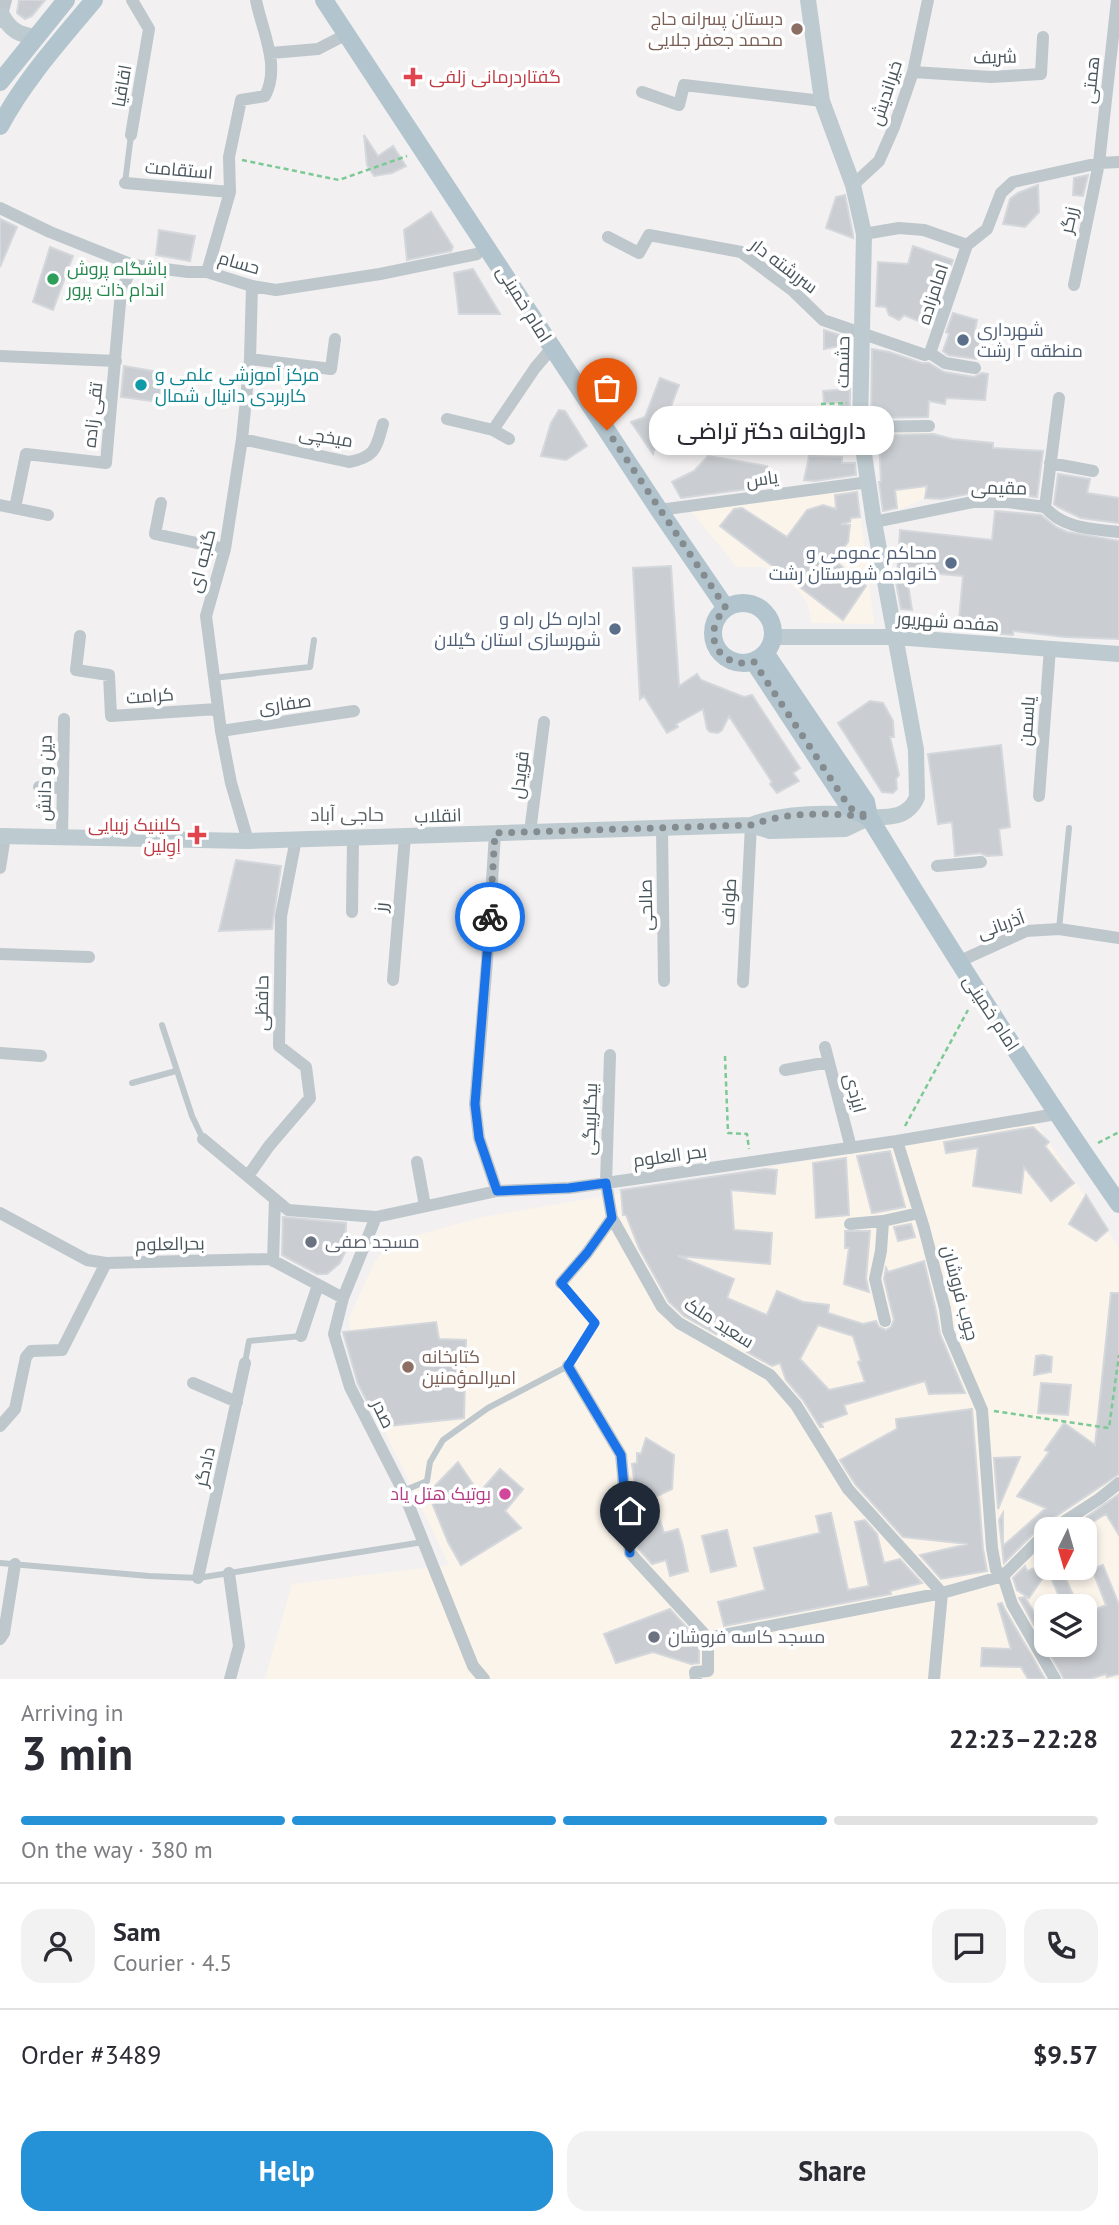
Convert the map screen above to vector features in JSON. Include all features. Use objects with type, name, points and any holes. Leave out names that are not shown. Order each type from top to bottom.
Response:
[{"type":"main road","points":[[0,82],[7,62],[36,37],[66,0]]},
{"type":"main road","points":[[0,125],[32,75],[94,0]]},
{"type":"main road","name":"امام خمینی","points":[[324,0],[424,150],[483,252],[552,348],[726,608]]},
{"type":"main road","name":"حشمت","points":[[808,0],[822,101],[853,185],[864,234],[860,427],[874,522],[916,750],[915,803],[898,815],[869,817]]},
{"type":"main road","points":[[2,12],[9,27],[23,36],[36,37]]},
{"type":"main road","points":[[735,604],[755,605],[770,618],[774,637],[760,658],[744,664],[734,662],[719,651],[713,633],[719,615],[726,608],[735,604]]},
{"type":"main road","points":[[872,637],[883,634],[887,629],[890,608]]},
{"type":"main road","name":"هفده شهریور","points":[[774,637],[895,637],[1119,654]]},
{"type":"main road","name":"امام خمینی","points":[[760,658],[850,808],[869,817],[1056,1114],[1119,1204]]},
{"type":"main road","name":"انقلاب","points":[[2,836],[248,841],[751,825],[770,831],[845,829],[869,817]]},
{"type":"street","name":"اقاقیا","points":[[131,135],[149,29],[132,0]]},
{"type":"street","points":[[256,0],[271,53],[318,49],[346,34]]},
{"type":"street","name":"خیراندیش","points":[[853,185],[879,161],[894,127],[913,72],[928,0]]},
{"type":"street","name":"همتی","points":[[1099,163],[1113,100],[1117,0]]},
{"type":"street","name":"شریف","points":[[913,72],[991,77],[1041,74],[1043,37]]},
{"type":"street","name":"استقامت","points":[[206,272],[230,192],[229,157],[241,100],[265,96],[271,84],[271,53]]},
{"type":"street","points":[[642,92],[679,105],[684,85],[822,101]]},
{"type":"street","points":[[864,234],[899,228],[924,230],[967,246],[988,229],[1002,193],[1013,182],[1099,163],[1119,162]]},
{"type":"street","name":"زرگر","points":[[1074,285],[1099,163]]},
{"type":"street","name":"استقامت","points":[[125,183],[230,192]]},
{"type":"street","name":"حسام","points":[[0,208],[50,232],[133,265],[206,272],[252,286],[276,290],[380,274],[483,252]]},
{"type":"street","name":"سررشته دار","points":[[608,237],[639,253],[649,235],[741,252],[792,290],[824,320],[863,334]]},
{"type":"street","name":"امامزاده","points":[[930,353],[967,246]]},
{"type":"street","name":"تقی زاده","points":[[15,508],[26,454],[106,463],[121,291],[133,265]]},
{"type":"street","name":"گنجه ای","points":[[248,841],[231,783],[221,731],[206,616],[225,549],[242,439],[250,359],[252,286]]},
{"type":"street","points":[[863,334],[925,355],[930,353],[945,363],[975,368]]},
{"type":"street","points":[[250,359],[331,369],[335,339]]},
{"type":"street","points":[[493,430],[535,368],[552,348]]},
{"type":"street","name":"تقی زاده","points":[[0,356],[116,361]]},
{"type":"street","points":[[1045,507],[1059,398]]},
{"type":"street","points":[[447,419],[493,430],[509,439]]},
{"type":"street","name":"میخچی","points":[[242,439],[349,462],[363,459],[375,451],[383,424]]},
{"type":"street","points":[[860,427],[929,426]]},
{"type":"street","points":[[1050,463],[1093,471]]},
{"type":"street","name":"یاس","points":[[659,510],[869,482]]},
{"type":"street","name":"مقیمی","points":[[874,522],[973,502],[1008,502],[1045,507],[1051,514],[1079,528],[1119,532]]},
{"type":"street","points":[[161,503],[155,534],[225,549]]},
{"type":"street","points":[[0,505],[48,514]]},
{"type":"street","name":"کرامت","points":[[80,636],[76,670],[109,674],[111,716],[217,709]]},
{"type":"street","name":"یاسمن","points":[[1039,796],[1050,649]]},
{"type":"street","name":"صفاری","points":[[221,731],[354,711]]},
{"type":"street","name":"دین و دانش","points":[[62,838],[64,719]]},
{"type":"street","name":"قویدل","points":[[530,832],[544,723]]},
{"type":"street","points":[[39,787],[62,788]]},
{"type":"street","name":"طواف","points":[[743,982],[751,825]]},
{"type":"street","name":"صالحی","points":[[662,828],[664,981]]},
{"type":"street","points":[[495,833],[475,1104],[479,1138],[497,1191]]},
{"type":"street","points":[[0,867],[2,836]]},
{"type":"street","name":"رز","points":[[393,980],[405,837]]},
{"type":"street","name":"حافظی","points":[[248,1177],[269,1146],[310,1098],[306,1067],[279,1046],[281,916],[296,839]]},
{"type":"street","points":[[352,912],[354,839]]},
{"type":"street","points":[[937,866],[981,862]]},
{"type":"street","name":"آذربانی","points":[[958,962],[1027,932],[1059,929],[1119,938]]},
{"type":"street","points":[[0,954],[89,957]]},
{"type":"street","name":"ایزدی","points":[[825,1047],[851,1148]]},
{"type":"street","points":[[0,1054],[41,1056]]},
{"type":"street","name":"بیگلربیگی","points":[[606,1183],[610,1055]]},
{"type":"street","points":[[785,1070],[829,1062]]},
{"type":"street","name":"بحر العلوم","points":[[376,1217],[497,1191],[569,1188],[606,1183],[897,1141],[1056,1114]]},
{"type":"street","points":[[203,1139],[288,1210],[376,1217],[343,1298]]},
{"type":"street","name":"چوب فروشان","points":[[897,1141],[945,1309],[948,1331],[982,1410],[996,1570],[1003,1576],[1012,1604],[1055,1679]]},
{"type":"street","points":[[417,1162],[425,1206]]},
{"type":"street","name":"سعید ملک","points":[[606,1183],[612,1218],[662,1307],[679,1323],[770,1375],[796,1405],[848,1489],[942,1593]]},
{"type":"street","points":[[273,1261],[275,1199]]},
{"type":"street","name":"بحرالعلوم","points":[[0,1213],[87,1260],[106,1263],[273,1261],[343,1298]]},
{"type":"street","points":[[850,1224],[883,1221],[919,1213]]},
{"type":"street","points":[[561,1283],[612,1218]]},
{"type":"street","points":[[883,1221],[881,1251],[875,1279],[885,1321]]},
{"type":"street","points":[[0,1426],[15,1409],[26,1357],[30,1351],[62,1350],[106,1263]]},
{"type":"street","points":[[301,1336],[318,1284]]},
{"type":"street","name":"صدر","points":[[343,1298],[334,1334],[346,1374],[403,1491],[473,1666],[484,1679]]},
{"type":"street","name":"دادگر","points":[[198,1578],[245,1363]]},
{"type":"street","points":[[568,1366],[621,1455],[630,1553],[708,1638],[708,1671],[695,1672],[696,1679]]},
{"type":"street","points":[[193,1383],[237,1402]]},
{"type":"street","points":[[1071,1517],[1119,1483]]},
{"type":"street","points":[[708,1638],[942,1593],[1003,1576],[1034,1546]]},
{"type":"street","points":[[0,1639],[4,1633],[15,1564]]},
{"type":"street","points":[[229,1573],[239,1646],[230,1679]]},
{"type":"street","points":[[934,1679],[942,1593]]},
{"type":"lane","name":"اقاقیا","points":[[125,183],[131,135]]},
{"type":"lane","points":[[213,678],[310,667],[314,640]]},
{"type":"lane","points":[[1059,929],[1069,828]]},
{"type":"lane","points":[[162,1025],[192,1116],[203,1139]]},
{"type":"lane","points":[[132,1083],[176,1071]]},
{"type":"lane","points":[[403,1491],[427,1481],[430,1462],[443,1440],[488,1408],[568,1366],[595,1323],[561,1283]]},
{"type":"lane","points":[[245,1363],[250,1341],[301,1336]]},
{"type":"lane","points":[[0,1563],[198,1578],[424,1542]]},
{"type":"path","points":[[229,157],[339,180],[424,150]]},
{"type":"path","points":[[821,404],[861,402]]},
{"type":"path","points":[[897,1141],[968,1010]]},
{"type":"path","points":[[724,1056],[728,1133],[747,1134],[751,1163]]},
{"type":"path","points":[[1083,1152],[1119,1132]]},
{"type":"path","points":[[982,1410],[1109,1428],[1119,1355]]},
{"type":"shaded area","points":[[926,429],[932,433],[925,498],[898,510],[894,481],[879,437],[885,431]]},
{"type":"shaded area","points":[[857,487],[874,624],[812,623],[807,603],[781,574],[762,567],[737,567],[690,510]]},
{"type":"shaded area","points":[[1035,1121],[1119,1248],[1119,1679],[265,1679],[292,1584],[449,1565],[386,1434],[354,1354],[349,1318],[375,1261],[392,1242],[483,1217]]},
{"type":"building","points":[[19,0],[45,0],[32,16],[25,19],[17,13]]},
{"type":"building","points":[[364,135],[378,156],[393,146],[406,166],[392,173],[374,176],[367,165]]},
{"type":"building","points":[[1088,175],[1083,196],[1073,195],[1074,178]]},
{"type":"building","points":[[1038,185],[1039,212],[1025,227],[1003,224],[1010,199]]},
{"type":"building","points":[[845,195],[853,238],[826,228],[836,197]]},
{"type":"building","points":[[431,212],[453,247],[451,251],[407,260],[404,230]]},
{"type":"building","points":[[0,219],[17,227],[0,267]]},
{"type":"building","points":[[159,230],[195,236],[190,261],[156,255]]},
{"type":"building","points":[[913,246],[953,260],[930,326],[904,315],[899,320],[889,315],[886,307],[876,306],[878,262],[908,264]]},
{"type":"building","name":"باشگاه پروش اندام ذات پرور","points":[[50,247],[73,256],[53,310],[33,302]]},
{"type":"building","points":[[473,269],[500,314],[459,314],[454,273]]},
{"type":"building","points":[[953,313],[977,320],[975,330],[984,333],[976,359],[948,355],[943,351]]},
{"type":"building","points":[[824,330],[843,336],[844,345],[824,349]]},
{"type":"building","points":[[872,349],[929,363],[944,372],[974,377],[982,373],[988,374],[985,400],[946,398],[945,404],[929,401],[928,417],[871,418]]},
{"type":"building","name":"مرکز آموزشی علمی و کاربردی دانیال شمال","points":[[124,366],[165,373],[158,402],[121,397]]},
{"type":"building","points":[[660,378],[679,385],[653,454],[631,422],[645,417]]},
{"type":"building","points":[[850,389],[850,411],[839,412],[839,402],[824,403],[823,391]]},
{"type":"building","points":[[559,410],[565,411],[587,446],[566,460],[541,456],[551,423]]},
{"type":"building","points":[[933,434],[952,439],[993,443],[993,448],[1043,451],[1037,497],[1008,493],[973,493],[942,499],[925,498],[927,486],[895,490],[897,508],[883,511],[879,482],[879,435]]},
{"type":"building","points":[[708,456],[767,466],[770,486],[681,498],[672,482],[694,471]]},
{"type":"building","points":[[809,456],[842,457],[842,463],[855,463],[856,475],[804,480]]},
{"type":"building","points":[[1058,474],[1090,479],[1087,493],[1119,498],[1119,523],[1081,518],[1054,504]]},
{"type":"building","points":[[857,492],[860,517],[851,518],[850,522],[841,524],[850,525],[848,542],[834,560],[866,586],[843,620],[720,526],[734,509],[742,508],[787,537],[807,510],[823,505],[836,509],[835,495]]},
{"type":"building","points":[[995,511],[1041,515],[1067,532],[1119,541],[1119,639],[1013,631],[1013,635],[958,631],[963,576],[906,571],[912,610],[901,609],[895,577],[900,530],[992,540]]},
{"type":"building","points":[[671,566],[679,686],[697,674],[701,680],[744,697],[752,695],[800,768],[793,773],[799,781],[777,793],[729,716],[722,730],[718,733],[710,732],[703,709],[676,724],[678,727],[667,733],[644,696],[640,699],[633,568]]},
{"type":"building","points":[[870,701],[883,703],[893,721],[894,737],[890,737],[899,775],[896,779],[897,789],[893,793],[882,792],[838,723]]},
{"type":"building","points":[[1001,745],[1010,827],[999,829],[1002,855],[987,856],[980,853],[955,856],[952,822],[938,824],[928,754]]},
{"type":"building","points":[[236,860],[281,866],[272,929],[219,931]]},
{"type":"building","points":[[1033,1127],[1049,1142],[1045,1146],[1074,1183],[1051,1201],[1024,1167],[1021,1193],[973,1186],[978,1148],[946,1153],[944,1142]]},
{"type":"building","points":[[890,1151],[905,1207],[872,1213],[857,1156]]},
{"type":"building","points":[[846,1158],[849,1215],[816,1218],[813,1163]]},
{"type":"building","points":[[765,1169],[777,1170],[775,1194],[731,1190],[734,1230],[772,1233],[770,1264],[678,1256],[734,1279],[727,1298],[767,1315],[777,1291],[803,1302],[829,1305],[828,1313],[863,1324],[876,1321],[879,1327],[886,1330],[894,1320],[884,1279],[886,1268],[888,1272],[924,1261],[940,1334],[965,1393],[929,1394],[925,1381],[844,1405],[847,1414],[821,1423],[823,1427],[820,1427],[786,1380],[780,1363],[772,1366],[747,1352],[749,1348],[684,1316],[669,1302],[639,1248],[626,1215],[623,1215],[621,1190]],"holes":[[[818,1325],[853,1336],[865,1382],[829,1390],[800,1359]]]},
{"type":"building","points":[[1086,1195],[1108,1230],[1096,1241],[1069,1224]]},
{"type":"building","name":"مسجد صفی","points":[[283,1217],[346,1223],[345,1252],[340,1263],[327,1274],[317,1274],[282,1255]]},
{"type":"building","points":[[911,1224],[915,1237],[898,1241],[894,1227]]},
{"type":"building","points":[[845,1231],[870,1231],[866,1278],[869,1292],[844,1284],[849,1248],[845,1248]]},
{"type":"building","points":[[1111,1293],[1119,1293],[1119,1474],[1055,1517],[1036,1517],[1046,1508],[1017,1496],[1049,1452],[1045,1450],[1064,1423],[1095,1445]]},
{"type":"building","name":"کتابخانه امیرالمؤمنین","points":[[436,1322],[439,1339],[466,1340],[464,1418],[380,1427],[358,1384],[343,1332]]},
{"type":"building","points":[[1036,1356],[1052,1357],[1051,1372],[1034,1375]]},
{"type":"building","points":[[1041,1383],[1071,1385],[1068,1415],[1038,1413]]},
{"type":"building","points":[[972,1409],[987,1571],[941,1579],[920,1555],[968,1544],[903,1537],[855,1484],[840,1460],[897,1429],[896,1419]]},
{"type":"building","points":[[646,1438],[674,1455],[672,1489],[653,1498],[664,1533],[678,1529],[683,1546],[688,1571],[670,1576],[666,1560],[652,1564],[638,1548],[635,1515],[639,1514],[632,1464],[637,1463],[637,1453],[641,1454]]},
{"type":"building","points":[[1020,1457],[998,1509],[994,1458]]},
{"type":"building","points":[[458,1462],[479,1493],[500,1469],[523,1489],[505,1511],[521,1528],[461,1565],[448,1542],[428,1493]]},
{"type":"building","points":[[1119,1494],[1119,1535],[1106,1514],[1097,1519],[1097,1517],[1086,1517]]},
{"type":"building","points":[[831,1513],[848,1590],[869,1586],[855,1522],[865,1520],[877,1534],[884,1563],[900,1559],[922,1583],[890,1591],[891,1594],[724,1626],[718,1602],[765,1590],[754,1548],[820,1533],[816,1516]]},
{"type":"building","points":[[1003,1513],[1003,1546],[1034,1519],[1034,1533],[1004,1563],[999,1520]]},
{"type":"building","points":[[727,1530],[736,1566],[711,1572],[702,1536]]},
{"type":"building","points":[[1103,1565],[1119,1605],[1119,1674],[1107,1677],[1106,1674],[1090,1679],[1064,1679],[1052,1657],[1097,1657],[1097,1609],[1106,1605],[1096,1580],[1097,1567]]},
{"type":"building","points":[[1025,1566],[1027,1571],[1034,1568],[1034,1580],[1041,1580],[1029,1598],[1017,1590],[1013,1578]]},
{"type":"building","points":[[1052,1580],[1066,1580],[1073,1594],[1058,1594]]},
{"type":"building","points":[[1025,1597],[1034,1612],[1034,1625],[1019,1598]]},
{"type":"building","points":[[1002,1603],[1045,1679],[1028,1679],[1021,1667],[981,1666],[982,1648],[1011,1649],[998,1604]]},
{"type":"building","name":"مسجد کاسه فروشان","points":[[670,1609],[699,1641],[699,1663],[691,1664],[653,1652],[616,1663],[604,1634]]},
{"type":"way so far","points":[[490,917],[495,833],[751,825],[774,817],[836,814],[869,817],[850,808],[754,662],[734,662],[719,651],[713,633],[719,615],[726,608],[607,430]]},
{"type":"place","name":"دبستان پسرانه حاج محمد جعفر جلایی","points":[[797,29]]},
{"type":"place","name":"گفتاردرمانی زلفی","points":[[413,77]]},
{"type":"place","name":"باشگاه پروش اندام ذات پرور","points":[[53,279]]},
{"type":"place","name":"شهرداری منطقه ۲ رشت","points":[[963,340]]},
{"type":"place","name":"مرکز آموزشی علمی و کاربردی دانیال شمال","points":[[141,385]]},
{"type":"place","name":"داروخانه دکتر تراضی","points":[[607,430]]},
{"type":"place","name":"محاکم عمومی و خانواده شهرستان رشت","points":[[951,563]]},
{"type":"place","name":"اداره کل راه و شهرسازی استان گیلان","points":[[615,629]]},
{"type":"place","name":"کلینیک زیبایی اِوِلین","points":[[197,835]]},
{"type":"place","name":"مسجد صفی","points":[[311,1242]]},
{"type":"place","name":"کتابخانه امیرالمؤمنین","points":[[408,1367]]},
{"type":"place","name":"بوتیک هتل یاد","points":[[505,1494]]},
{"type":"place","name":"مسجد کاسه فروشان","points":[[654,1637]]},
{"type":"district","name":"حاجی آباد","points":[[347,814]]},
{"type":"route","points":[[490,917],[475,1104],[479,1138],[497,1191],[569,1188],[606,1183],[612,1218],[561,1283],[595,1323],[568,1366],[621,1455],[630,1553]]}]
